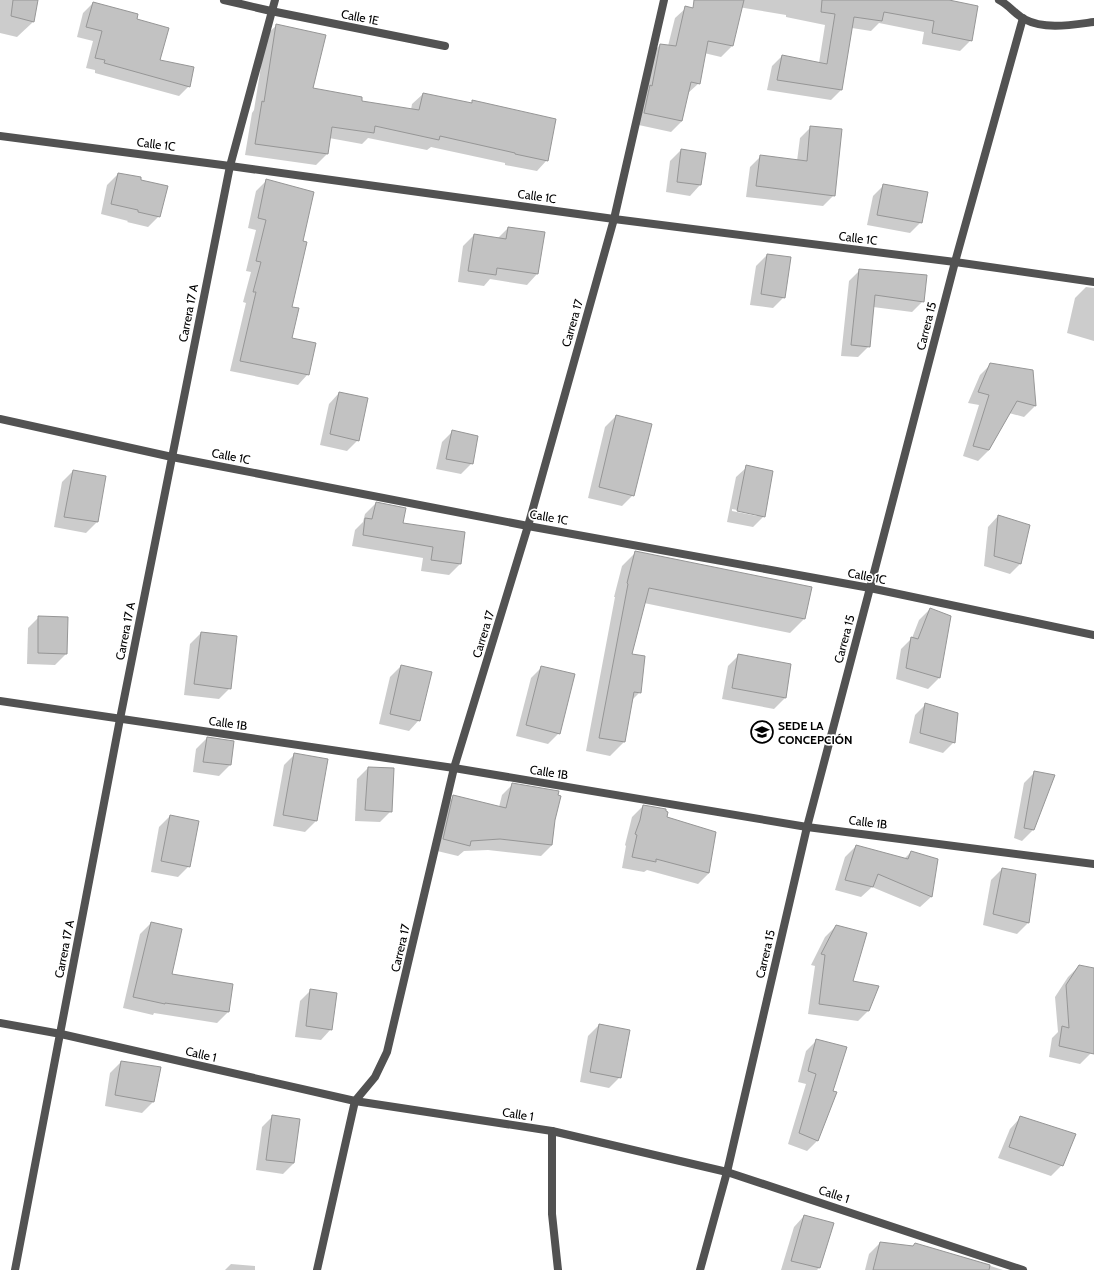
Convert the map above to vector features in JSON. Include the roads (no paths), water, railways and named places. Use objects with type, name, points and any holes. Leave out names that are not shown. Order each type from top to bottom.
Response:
[{"type":"street","name":"Carrera 17 A","points":[[15,1270],[120,719],[230,166],[275,0]]},
{"type":"street","name":"Carrera 17","points":[[317,1270],[355,1101],[375,1077],[387,1052],[454,768],[528,526],[614,219],[664,0]]},
{"type":"street","points":[[999,0],[1004,2],[1023,18],[1035,24],[1055,26],[1094,22]]},
{"type":"street","name":"Calle 1E","points":[[230,1],[271,11],[445,46]]},
{"type":"street","name":"Carrera 15","points":[[700,1270],[727,1172],[807,827],[955,262],[1023,18]]},
{"type":"street","name":"Calle 1C","points":[[0,136],[614,219],[955,262],[1094,282]]},
{"type":"street","name":"Calle 1C","points":[[0,419],[172,457],[528,526],[870,588],[1094,634]]},
{"type":"street","name":"Calle 1B","points":[[0,701],[454,768],[807,827],[1094,864]]},
{"type":"street","name":"Calle 1","points":[[0,1023],[61,1034],[355,1101],[552,1131],[727,1172],[1023,1270]]},
{"type":"street","points":[[552,1131],[552,1214],[558,1270]]},
{"type":"place","name":"SEDE LA CONCEPCIÓN","points":[[762,732]]}]
